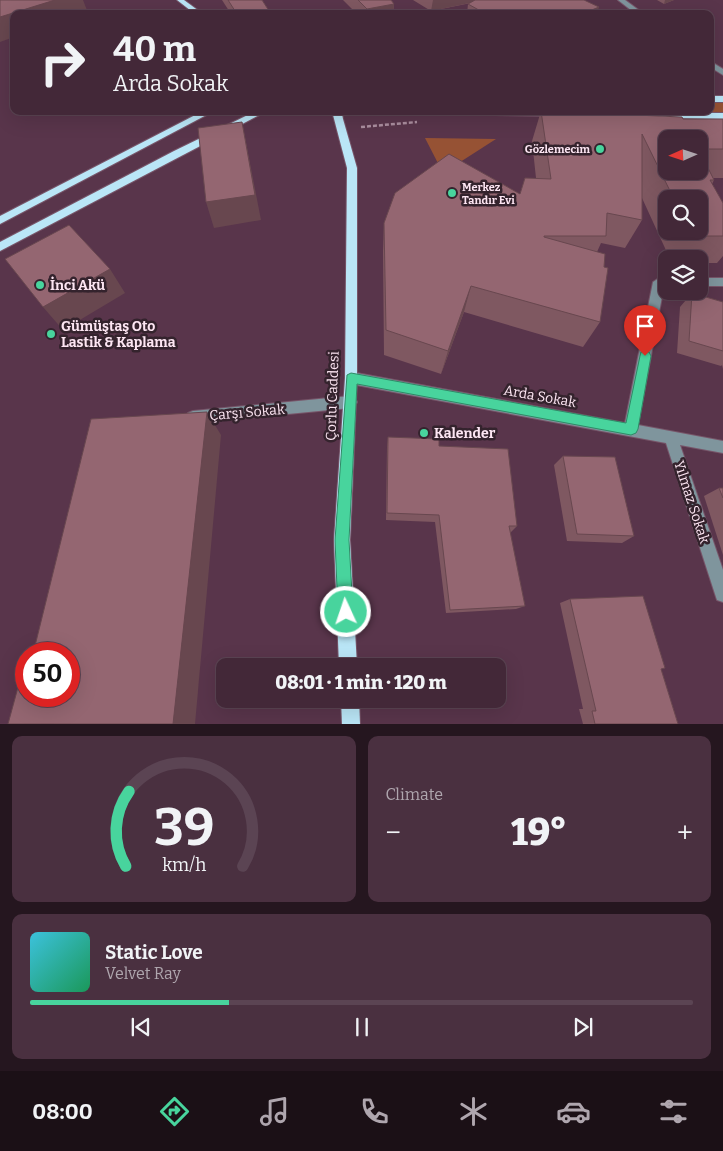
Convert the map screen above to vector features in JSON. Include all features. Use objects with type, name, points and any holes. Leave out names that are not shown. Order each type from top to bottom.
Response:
[{"type":"main road","points":[[180,0],[194,10]]},
{"type":"main road","points":[[0,220],[202,115]]},
{"type":"main road","points":[[0,247],[176,153],[255,115]]},
{"type":"main road","points":[[325,115],[340,128]]},
{"type":"main road","name":"Çorlu Caddesi","points":[[340,115],[340,128],[352,161],[351,378],[342,540],[348,658]]},
{"type":"main road","points":[[664,115],[723,116]]},
{"type":"main road","points":[[350,708],[351,724]]},
{"type":"street","points":[[620,0],[635,10]]},
{"type":"street","points":[[708,282],[723,282]]},
{"type":"street","points":[[631,429],[658,287]]},
{"type":"street","name":"Arda Sokak","points":[[351,378],[723,447]]},
{"type":"street","name":"Çarşı Sokak","points":[[182,418],[350,402]]},
{"type":"street","name":"Yılmaz Sokak","points":[[671,438],[723,594]]},
{"type":"shaded area","points":[[714,99],[723,99],[723,116],[664,115],[714,115]]},
{"type":"shaded area","points":[[425,138],[496,139],[443,173]]},
{"type":"building","points":[[0,0],[55,0],[23,10],[10,10],[10,14],[0,17]]},
{"type":"building","points":[[228,0],[262,0],[268,10],[234,10]]},
{"type":"building","points":[[358,0],[391,0],[394,4],[367,9]]},
{"type":"building","points":[[475,0],[584,0],[599,7],[592,10],[479,10],[468,4]]},
{"type":"building","points":[[542,115],[635,115],[682,117],[683,119],[723,119],[723,149],[708,149],[708,130],[658,130],[658,166],[642,134],[642,220],[607,213],[606,236],[544,236],[605,254],[604,267],[608,268],[600,322],[471,286],[448,351],[386,330],[384,223],[395,193],[449,154],[520,194],[525,178],[551,179]]},
{"type":"building","points":[[242,122],[255,195],[206,202],[198,128]]},
{"type":"building","points":[[708,168],[714,180],[710,180],[723,203],[723,236],[708,236],[708,190],[670,190],[665,180],[708,180]]},
{"type":"building","points":[[69,225],[110,269],[43,307],[5,259]]},
{"type":"building","points":[[708,298],[723,302],[723,351],[689,341],[692,300],[708,300]]},
{"type":"building","points":[[207,412],[173,724],[8,724],[15,698],[15,707],[80,707],[80,642],[36,642],[91,419]]},
{"type":"building","points":[[388,437],[439,439],[439,446],[508,449],[517,526],[509,526],[525,606],[450,610],[439,515],[387,513]]},
{"type":"building","points":[[563,456],[615,457],[634,536],[577,534]]},
{"type":"building","points":[[719,488],[723,488],[723,498]]},
{"type":"building","points":[[643,596],[665,668],[661,669],[678,724],[595,724],[592,711],[596,711],[570,599]]},
{"type":"place","name":"Gözlemecim","points":[[600,149]]},
{"type":"place","name":"Merkez Tandır Evi","points":[[452,193]]},
{"type":"place","name":"İnci Akü","points":[[40,285]]},
{"type":"place","name":"Gümüştaş Oto Lastik & Kaplama","points":[[51,334]]},
{"type":"place","name":"Kalender","points":[[424,433]]},
{"type":"route","points":[[346,612],[342,540],[351,378],[631,429],[645,356]]}]
